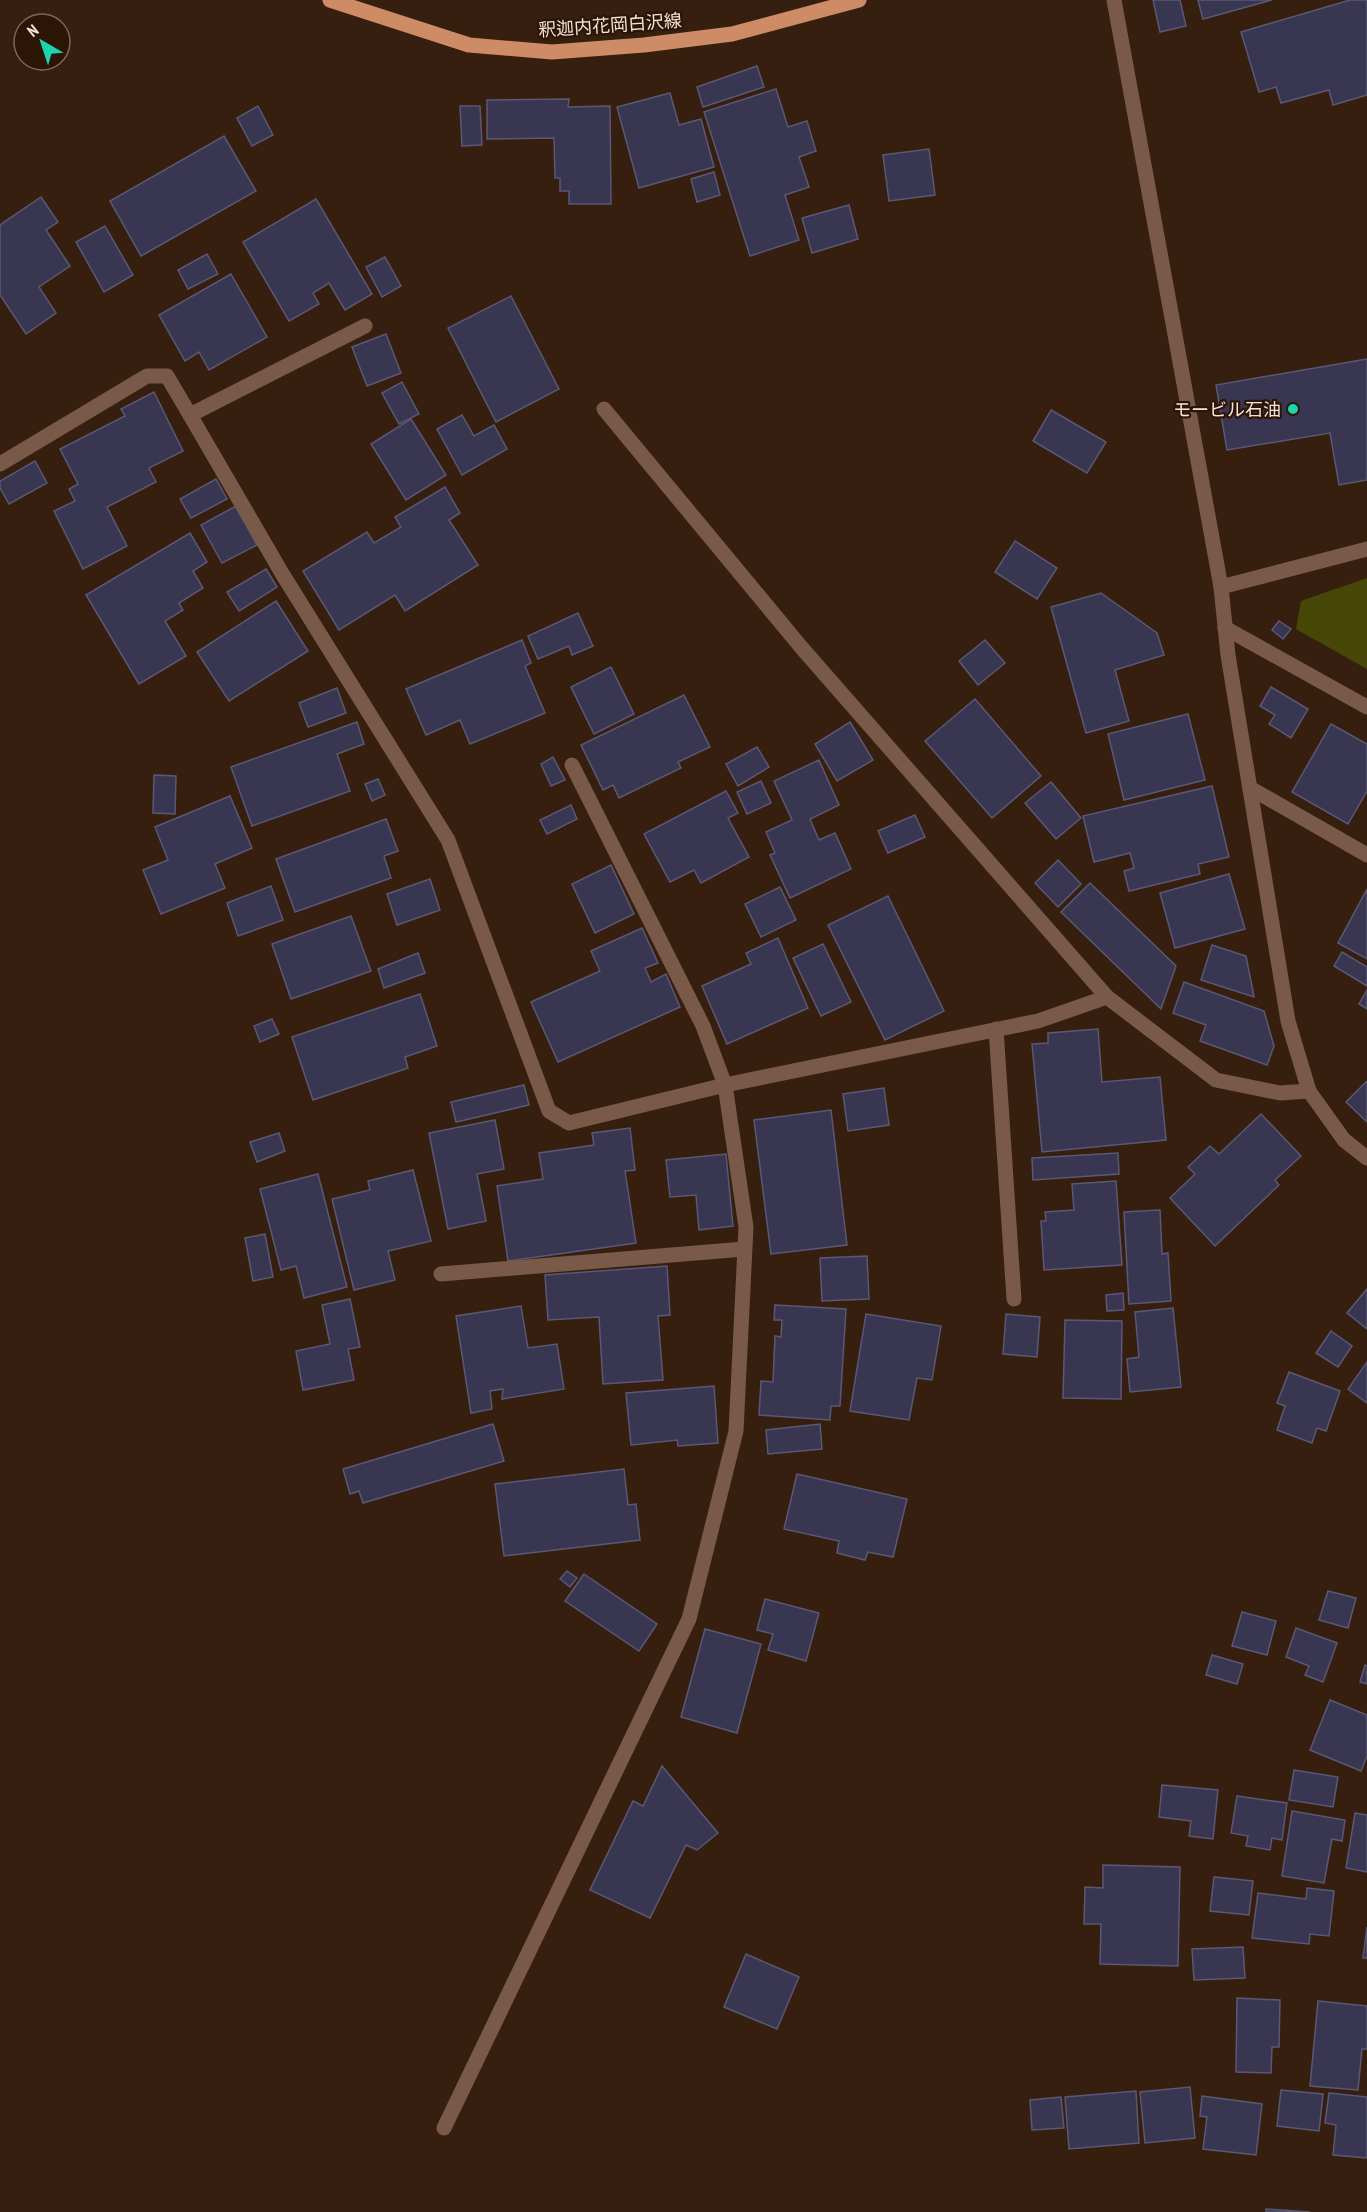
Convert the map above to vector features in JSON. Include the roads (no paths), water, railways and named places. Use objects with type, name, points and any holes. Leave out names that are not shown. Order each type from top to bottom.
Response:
[{"type":"main road","name":"釈迦内花岡白沢線","points":[[330,0],[469,45],[552,52],[644,45],[732,34],[859,0]]},
{"type":"street","points":[[1114,0],[1221,587],[1225,628],[1288,1021],[1310,1091],[1344,1140],[1367,1158]]},
{"type":"street","points":[[190,415],[365,327]]},
{"type":"street","points":[[0,464],[147,376],[167,376],[289,585],[448,840],[549,1111],[569,1123],[725,1084],[1038,1021],[1107,997]]},
{"type":"street","points":[[604,409],[801,647],[1107,997],[1216,1080],[1280,1093],[1310,1091]]},
{"type":"street","points":[[1221,587],[1367,549]]},
{"type":"street","points":[[1225,628],[1367,707]]},
{"type":"street","points":[[444,2128],[689,1619],[736,1431],[746,1227],[725,1084],[703,1026],[572,765]]},
{"type":"street","points":[[1250,788],[1367,855]]},
{"type":"street","points":[[996,1029],[1014,1299]]},
{"type":"street","points":[[441,1274],[744,1249]]},
{"type":"place","name":"モービル石油","points":[[1293,409]]}]
